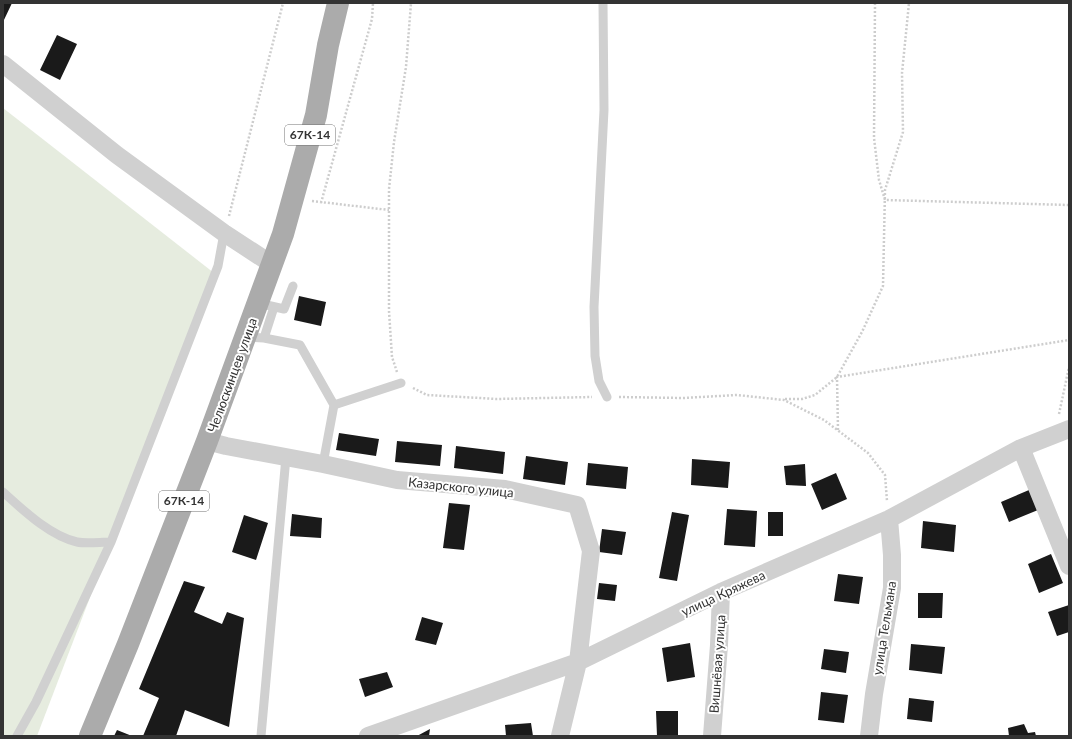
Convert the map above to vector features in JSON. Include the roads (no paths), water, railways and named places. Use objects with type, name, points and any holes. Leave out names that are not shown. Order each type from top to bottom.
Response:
[{"type":"main road","name":"Челюскинцев улица","points":[[90,736],[128,644],[207,441],[255,338],[266,305],[273,265],[316,115],[328,45],[338,3]]},
{"type":"street","points":[[3,64],[117,155],[224,233],[273,265]]},
{"type":"street","name":"улица Кряжева","points":[[368,736],[578,662],[722,592],[889,519],[1021,448],[1062,432]]},
{"type":"street","name":"Казарского улица","points":[[207,441],[397,480],[505,489],[578,505],[591,551],[578,662],[560,736]]},
{"type":"street","points":[[1021,448],[1069,566]]},
{"type":"street","name":"улица Тельмана","points":[[869,736],[874,694],[892,588],[892,554],[889,519]]},
{"type":"street","name":"Вишнёвая улица","points":[[712,736],[718,667],[722,592]]},
{"type":"lane","points":[[603,3],[604,110],[594,307],[595,356],[599,381],[607,397]]},
{"type":"lane","points":[[17,736],[36,702],[111,542],[218,266],[224,233]]},
{"type":"lane","points":[[266,305],[284,309],[293,286]]},
{"type":"lane","points":[[255,338],[300,345],[334,405],[323,464]]},
{"type":"lane","points":[[334,405],[401,383]]},
{"type":"lane","points":[[261,736],[286,457]]},
{"type":"lane","points":[[3,492],[22,509],[56,534],[77,542],[111,542]]}]
